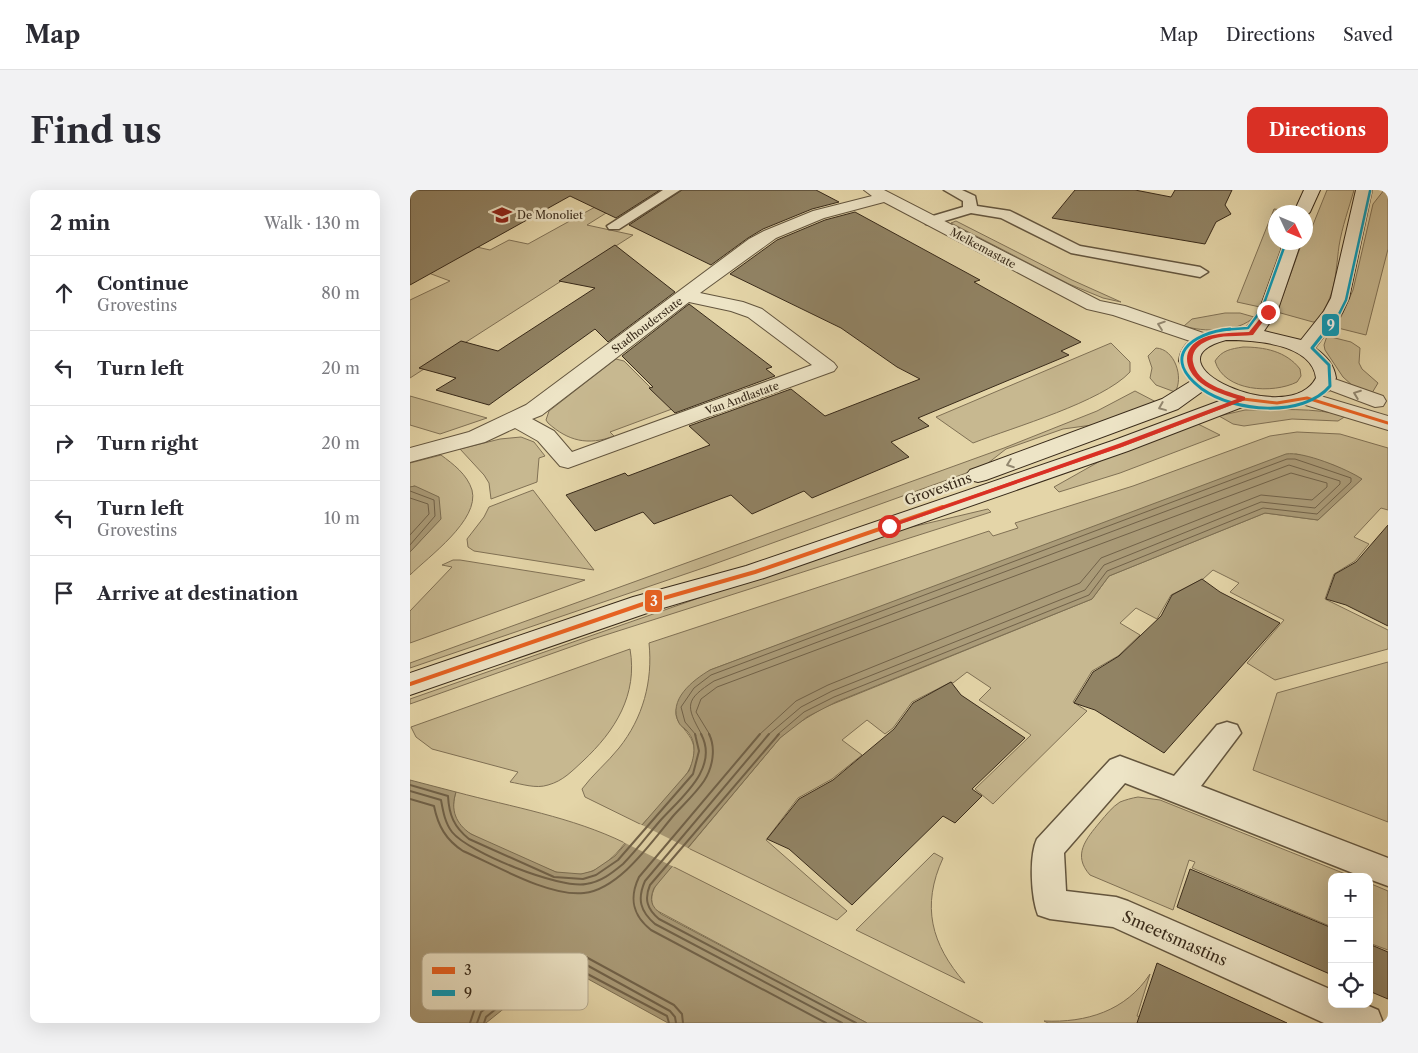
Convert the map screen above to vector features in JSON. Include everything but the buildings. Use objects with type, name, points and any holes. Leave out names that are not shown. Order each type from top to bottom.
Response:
[{"type":"main road","points":[[1305,205],[1312,190]]},
{"type":"main road","points":[[1304,349],[1333,313],[1340,298],[1364,190]]},
{"type":"main road","name":"Melkemastate","points":[[879,193],[1094,306],[1118,310],[1205,340]]},
{"type":"main road","name":"Stadhouderstate","points":[[410,455],[477,437],[517,420],[549,400],[755,243],[775,231],[802,220],[879,193]]},
{"type":"main road","points":[[1251,334],[1268,312],[1290,250]]},
{"type":"main road","name":"Van Andlastate","points":[[517,420],[546,436],[568,461],[827,366],[755,313],[736,306],[686,296]]},
{"type":"main road","name":"Melkemastate","points":[[1094,306],[1104,317],[1189,356]]},
{"type":"main road","points":[[1226,334],[1251,334],[1288,342],[1304,349],[1322,365],[1326,373],[1326,382],[1320,391],[1307,398],[1277,402],[1243,399],[1221,392],[1204,382],[1191,369],[1189,356],[1194,347],[1205,340],[1226,334]]},
{"type":"main road","name":"Grovestins","points":[[643,604],[745,560],[1134,419],[1178,400],[1204,382]]},
{"type":"main road","points":[[1326,382],[1388,406]]},
{"type":"main road","points":[[1307,398],[1388,423]]},
{"type":"main road","name":"Grovestins","points":[[410,684],[643,604],[773,566],[1120,446],[1243,399]]},
{"type":"lane","points":[[614,226],[673,190]]},
{"type":"lane","points":[[951,190],[970,199],[970,209]]},
{"type":"lane","points":[[931,221],[970,209],[1005,214],[1076,250],[1200,272]]},
{"type":"lane","points":[[1179,790],[1227,733]]},
{"type":"lane","name":"Smeetsmastins","points":[[1364,1023],[1116,912],[1050,904],[1048,850],[1120,768],[1388,872]]},
{"type":"shaded area","points":[[1327,190],[1354,190],[1340,239],[1334,285],[1323,312],[1316,322],[1277,312],[1299,250],[1313,250],[1313,225]]},
{"type":"shaded area","points":[[1384,190],[1388,190],[1388,249],[1366,335],[1334,327],[1341,317],[1353,290],[1373,204]]},
{"type":"shaded area","points":[[615,196],[630,198],[587,225],[633,235],[410,378],[410,300],[450,281],[410,266],[428,236],[490,250],[509,240],[528,244]]},
{"type":"shaded area","points":[[956,221],[1072,280],[1121,302],[1103,298],[1069,284],[951,223]]},
{"type":"shaded area","points":[[1268,224],[1268,250],[1281,251],[1260,307],[1237,302]]},
{"type":"shaded area","points":[[1225,313],[1240,313],[1254,317],[1239,326],[1220,330],[1184,326],[1192,319]]},
{"type":"shaded area","points":[[1327,336],[1351,342],[1360,348],[1359,363],[1362,369],[1378,383],[1372,393],[1353,386],[1343,377],[1325,350],[1324,345]]},
{"type":"shaded area","points":[[1111,343],[1130,362],[1130,372],[1117,383],[1099,393],[1056,413],[973,443],[936,417]]},
{"type":"shaded area","points":[[1243,347],[1267,349],[1281,354],[1300,369],[1301,376],[1297,382],[1287,386],[1263,389],[1250,388],[1228,379],[1220,371],[1215,361],[1224,352]]},
{"type":"shaded area","points":[[1156,348],[1168,353],[1176,365],[1178,386],[1175,392],[1156,385],[1150,378],[1152,368],[1148,356]]},
{"type":"shaded area","points":[[616,359],[624,361],[672,409],[610,432],[614,436],[596,441],[571,438],[548,423],[546,420],[549,411]]},
{"type":"shaded area","points":[[1135,391],[1158,403],[1107,423],[1063,429],[1006,449],[983,467],[706,567],[410,668],[410,663],[1004,448],[1097,411]]},
{"type":"shaded area","points":[[410,396],[487,418],[440,434],[410,425]]},
{"type":"shaded area","points":[[1245,410],[1309,410],[1346,416],[1338,421],[1292,419],[1244,426],[1233,424],[1219,416]]},
{"type":"shaded area","points":[[1198,424],[1220,435],[1120,473],[1059,492],[1054,487],[1109,456]]},
{"type":"shaded area","points":[[1297,432],[1340,434],[1388,448],[1388,510],[1381,508],[1354,537],[1369,544],[1355,561],[1334,574],[1325,599],[1388,630],[1388,649],[1275,680],[1247,663],[1284,620],[1230,592],[1239,583],[1213,570],[1203,579],[1171,595],[1157,619],[1136,608],[1120,623],[1140,635],[1118,656],[1092,671],[1073,702],[1087,711],[993,804],[975,789],[1031,735],[979,700],[991,688],[967,672],[953,683],[951,682],[912,702],[893,728],[885,734],[867,720],[842,740],[862,755],[832,779],[798,798],[766,840],[847,911],[837,920],[688,848],[780,738],[792,727],[823,708],[1092,599],[1109,576],[1265,513],[1318,520],[1361,479],[1333,465],[1296,454],[710,670],[684,694],[676,710],[681,725],[691,738],[694,746],[692,763],[681,782],[642,825],[585,797],[582,789],[619,748],[640,712],[648,685],[649,643],[989,531],[993,536],[1018,528],[1015,523],[1133,486],[1270,436]]},
{"type":"shaded area","points":[[521,437],[534,442],[545,456],[539,458],[537,482],[491,499],[489,483],[460,449],[500,439]]},
{"type":"shaded area","points":[[441,455],[467,479],[472,490],[472,502],[461,525],[451,537],[410,575],[410,552],[441,518],[415,486],[410,487],[410,463]]},
{"type":"shaded area","points":[[533,490],[594,570],[474,551],[468,547],[467,539],[484,517],[489,507]]},
{"type":"shaded area","points":[[988,509],[991,512],[593,639],[410,704],[410,699],[882,534]]},
{"type":"shaded area","points":[[453,560],[585,580],[410,643],[410,611],[452,567],[442,565]]},
{"type":"shaded area","points":[[630,649],[631,682],[622,711],[614,725],[583,761],[567,775],[553,783],[543,786],[529,786],[510,782],[518,772],[432,749],[416,737],[411,727]]},
{"type":"shaded area","points":[[1388,662],[1388,822],[1253,770],[1277,693]]},
{"type":"shaded area","points":[[456,792],[563,819],[625,843],[612,858],[590,872],[583,874],[559,873],[492,845],[462,828],[456,820],[454,811]]},
{"type":"shaded area","points":[[1138,797],[1160,800],[1343,873],[1328,873],[1328,925],[1192,868],[1195,862],[1189,860],[1173,910],[1090,875],[1082,861],[1083,847],[1086,841],[1114,806]]},
{"type":"shaded area","points":[[934,853],[943,858],[932,892],[933,924],[944,954],[965,983],[856,930]]},
{"type":"shaded area","points":[[672,866],[983,1023],[867,1023],[654,909],[652,903],[653,891]]},
{"type":"shaded area","points":[[1373,885],[1388,891],[1388,950],[1373,944]]},
{"type":"shaded area","points":[[1150,974],[1137,1016],[1171,1023],[1048,1023],[1044,1021],[1075,1020],[1104,1012],[1117,1006],[1129,997]]},
{"type":"water","points":[[1286,454],[1314,458],[1346,470],[1362,479],[1318,520],[1265,513],[1109,576],[1092,599],[836,702],[807,717],[780,738],[654,888],[652,902],[661,914],[867,1023],[668,1023],[588,979],[588,953],[422,953],[422,1010],[502,1010],[486,1023],[410,1023],[410,780],[456,792],[454,811],[461,826],[471,834],[556,872],[581,874],[593,871],[615,856],[689,771],[693,756],[693,740],[679,723],[676,715],[676,706],[690,685],[710,670]]},
{"type":"water","points":[[415,486],[439,497],[441,519],[410,552],[410,487]]},
{"type":"pier","points":[[640,824],[690,849],[674,867],[623,842]]},
{"type":"transit line","name":"9","points":[[1283,250],[1262,309],[1248,328],[1215,331],[1193,340],[1185,347],[1182,356],[1184,367],[1188,374],[1200,387],[1218,398],[1245,405],[1276,408],[1304,404],[1315,399],[1330,386],[1329,365],[1312,348],[1338,316],[1346,300],[1370,191]]},
{"type":"transit line","name":"3","points":[[410,684],[643,604],[755,572],[1120,446],[1243,399],[1277,403],[1307,398],[1388,423]]},
{"type":"place","name":"De Monoliet","points":[[502,215]]},
{"type":"route","points":[[889,526],[1120,446],[1243,399],[1221,392],[1204,382],[1191,369],[1189,356],[1194,347],[1205,340],[1226,334],[1251,334],[1268,312]]}]
